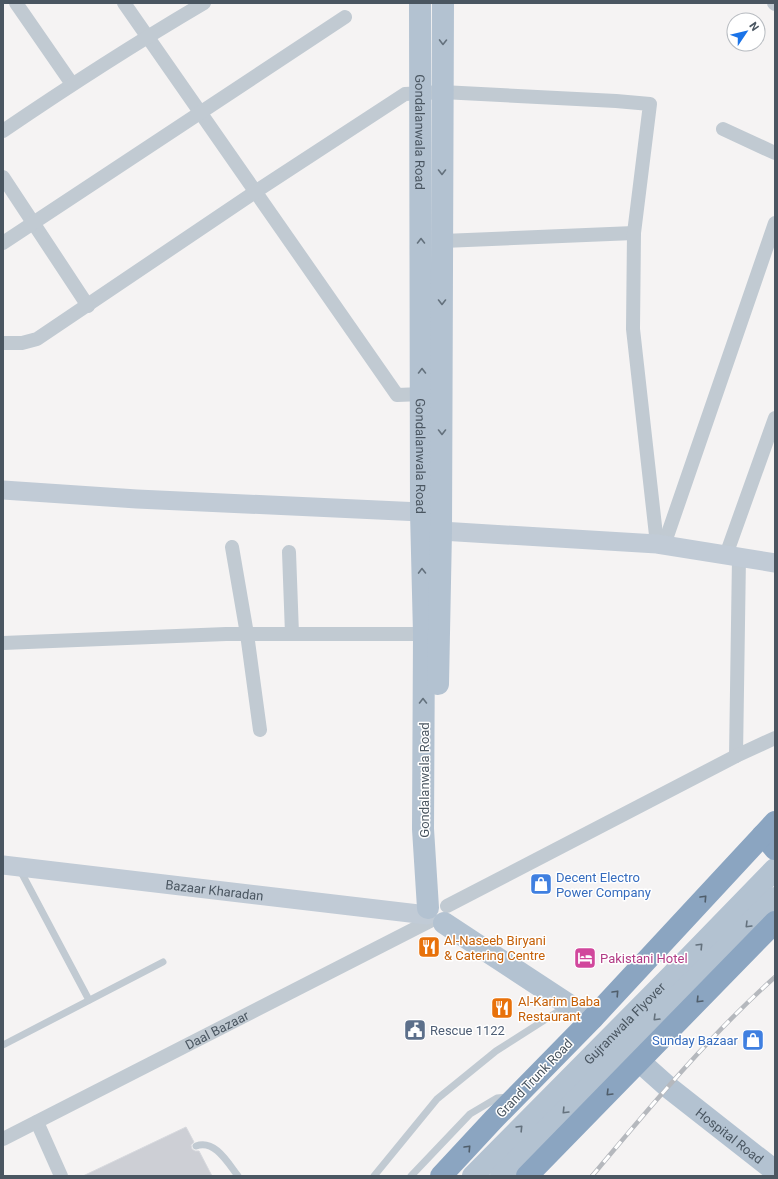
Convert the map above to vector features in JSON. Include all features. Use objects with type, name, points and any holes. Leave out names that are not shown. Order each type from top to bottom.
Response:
[{"type":"highway","name":"Grand Trunk Road","points":[[441,1176],[771,835]]},
{"type":"highway","points":[[527,1176],[640,1062],[775,922]]},
{"type":"main road","name":"Gondalanwala Road","points":[[420,3],[432,93],[443,241],[441,531],[435,853],[436,913]]},
{"type":"main road","name":"Gondalanwala Road","points":[[436,913],[423,829],[424,634],[422,394],[432,93],[443,3]]},
{"type":"main road","name":"Gujranwala Flyover","points":[[473,1176],[775,869]]},
{"type":"main road","name":"Gujranwala Flyover","points":[[501,1176],[775,898]]},
{"type":"main road","points":[[436,913],[569,1004],[593,1018]]},
{"type":"main road","name":"Hospital Road","points":[[640,1062],[668,1087],[775,1171]]},
{"type":"street","points":[[16,3],[72,84]]},
{"type":"street","points":[[124,3],[397,395],[422,394]]},
{"type":"street","points":[[3,131],[72,84],[204,3]]},
{"type":"street","points":[[3,243],[345,17]]},
{"type":"street","points":[[3,343],[22,343],[37,339],[255,192],[405,94],[432,93],[650,104],[634,233],[633,329],[661,544]]},
{"type":"street","points":[[723,129],[775,153]]},
{"type":"street","points":[[3,177],[88,306]]},
{"type":"street","points":[[661,544],[775,223]]},
{"type":"street","points":[[443,241],[634,233]]},
{"type":"street","points":[[736,756],[733,556],[775,418]]},
{"type":"street","points":[[3,490],[137,499],[422,512],[441,531],[661,544],[775,563]]},
{"type":"street","points":[[232,547],[247,634],[260,730]]},
{"type":"street","points":[[289,552],[292,634]]},
{"type":"street","points":[[3,643],[247,634],[424,634]]},
{"type":"street","name":"Daal Bazaar","points":[[3,1139],[736,756],[775,738]]},
{"type":"street","name":"Bazaar Kharadan","points":[[10,866],[436,913]]},
{"type":"street","points":[[37,1122],[61,1176]]},
{"type":"lane","points":[[10,866],[89,1000]]},
{"type":"lane","points":[[3,1045],[163,962]]},
{"type":"lane","points":[[374,1176],[437,1099],[496,1051],[569,1004]]},
{"type":"lane","points":[[411,1176],[470,1114],[497,1098],[516,1097]]},
{"type":"lane","points":[[196,1146],[206,1144],[215,1148],[238,1176]]},
{"type":"building","points":[[186,1127],[194,1142],[191,1145],[192,1149],[199,1151],[212,1176],[83,1176]]},
{"type":"railway","points":[[592,1176],[703,1048],[775,977]]},
{"type":"place","name":"Decent Electro Power Company","points":[[541,884]]},
{"type":"place","name":"Al-Naseeb Biryani & Catering Centre","points":[[429,947]]},
{"type":"place","name":"Pakistani Hotel","points":[[585,958]]},
{"type":"place","name":"Al-Karim Baba Restaurant","points":[[502,1008]]},
{"type":"place","name":"Rescue 1122","points":[[415,1030]]},
{"type":"place","name":"Sunday Bazaar","points":[[753,1040]]}]
